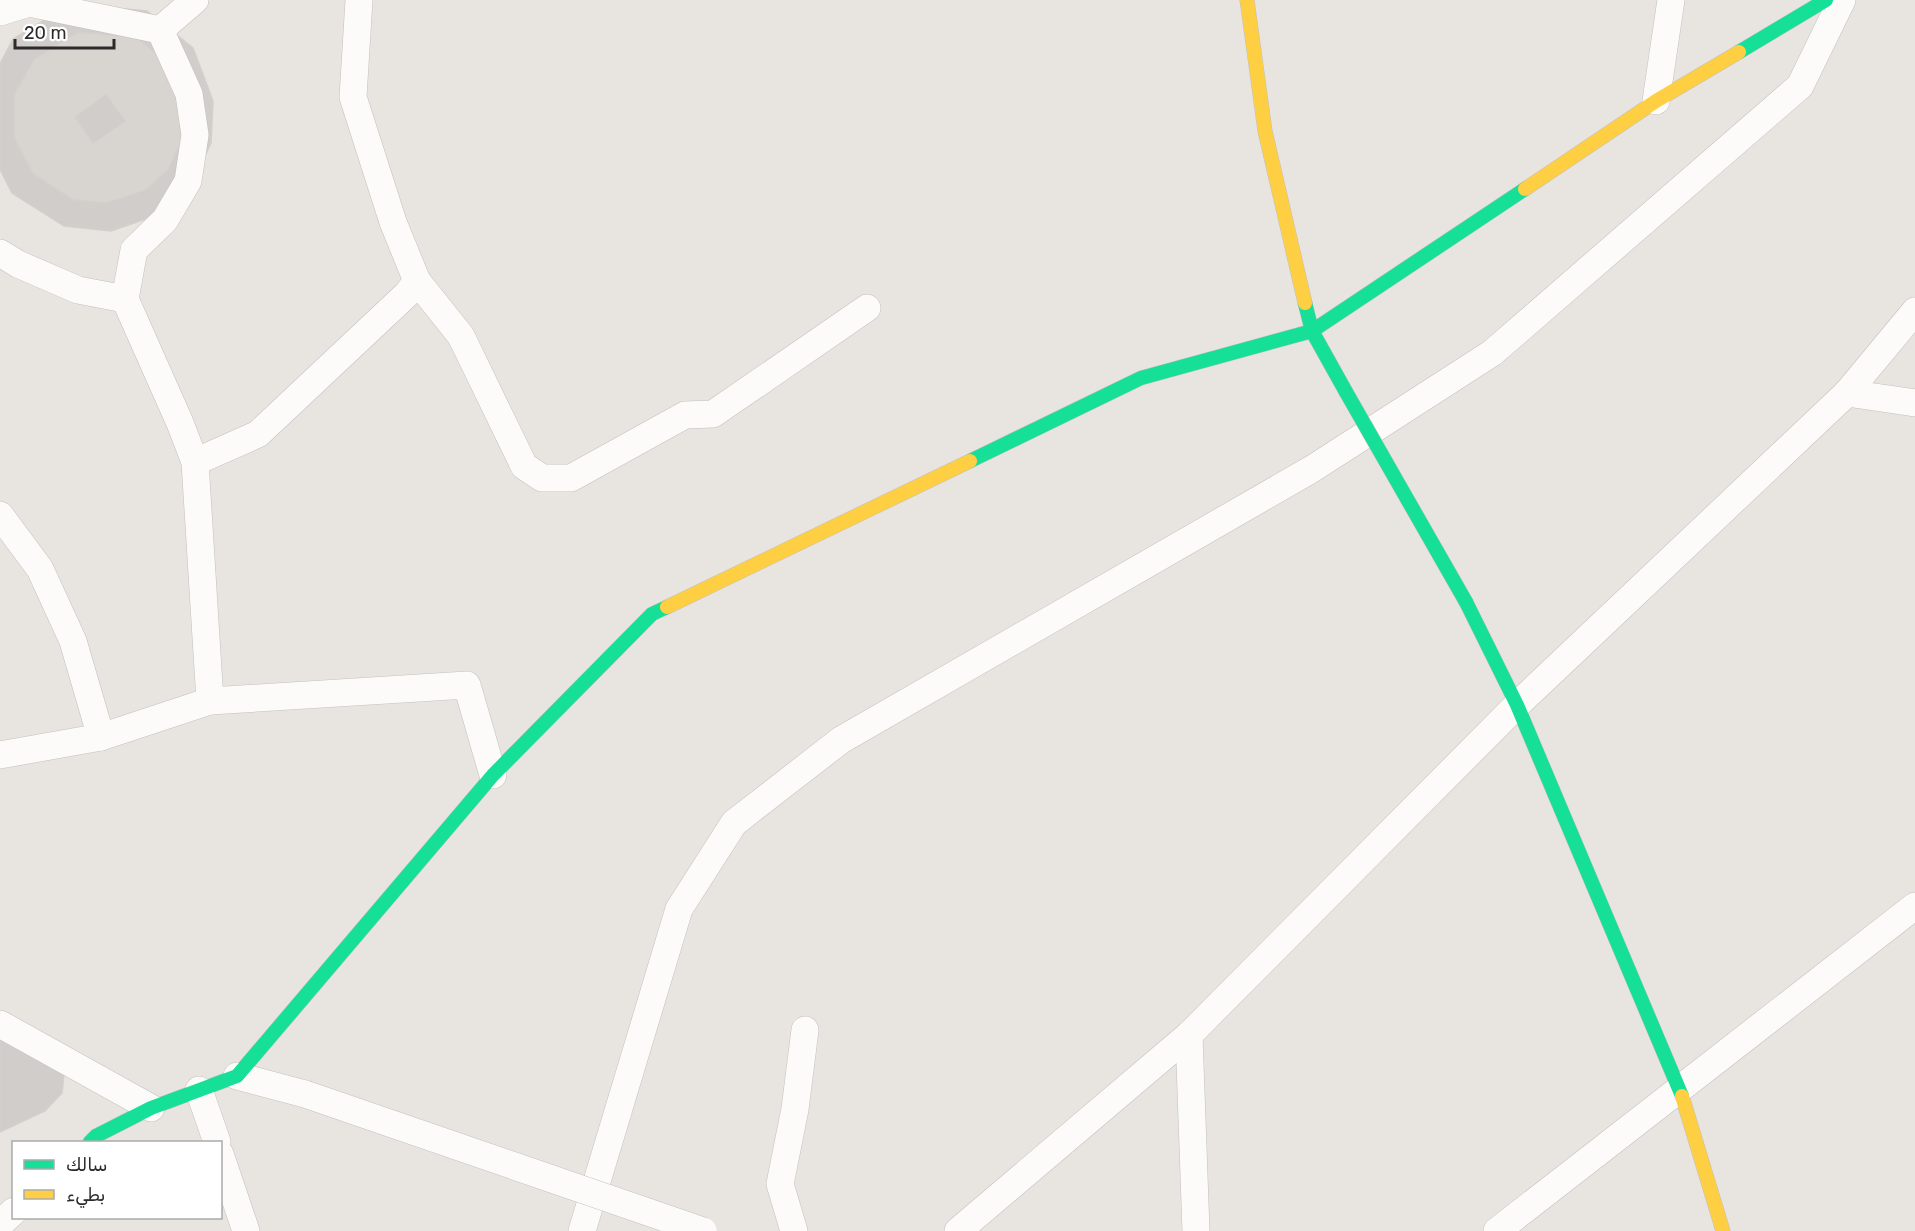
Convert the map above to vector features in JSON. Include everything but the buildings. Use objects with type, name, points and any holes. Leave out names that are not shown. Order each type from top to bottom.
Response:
[{"type":"street","points":[[160,30],[195,0]]},
{"type":"street","points":[[359,0],[353,97],[393,222],[417,282],[461,336],[524,466],[542,478],[571,478],[685,415],[713,414],[867,308]]},
{"type":"street","points":[[1247,0],[1265,131],[1312,331],[1466,602],[1517,705],[1680,1089],[1724,1231]]},
{"type":"street","points":[[1656,101],[1671,0]]},
{"type":"street","points":[[92,1141],[96,1136],[151,1108],[237,1076],[493,775],[652,614],[1141,378],[1312,331],[1656,101],[1826,0]]},
{"type":"street","points":[[582,1231],[679,909],[734,822],[841,740],[1311,469],[1492,353],[1800,86],[1842,0]]},
{"type":"street","points":[[0,12],[29,3],[160,30]]},
{"type":"street","points":[[160,30],[189,94],[195,135],[188,182],[165,220],[134,250],[125,299],[195,462],[210,701]]},
{"type":"street","points":[[0,253],[18,264],[78,290],[125,299]]},
{"type":"street","points":[[195,462],[258,434],[417,282]]},
{"type":"street","points":[[958,1231],[1189,1035],[1517,705],[1847,393],[1915,311]]},
{"type":"street","points":[[1847,393],[1915,402]]},
{"type":"street","points":[[0,515],[40,569],[73,640],[101,737]]},
{"type":"street","points":[[0,755],[101,737],[210,701],[467,685],[493,775]]},
{"type":"street","points":[[1497,1231],[1915,906]]},
{"type":"street","points":[[0,1024],[151,1108]]},
{"type":"street","points":[[794,1231],[780,1184],[795,1109],[805,1030]]},
{"type":"street","points":[[1189,1035],[1197,1231]]},
{"type":"street","points":[[237,1076],[305,1094],[703,1231]]},
{"type":"street","points":[[199,1090],[216,1141]]},
{"type":"street","points":[[222,1160],[246,1231]]},
{"type":"street","points":[[0,1224],[12,1214]]},
{"type":"shaded area","points":[[78,32],[136,37],[170,65],[184,136],[168,170],[146,190],[107,203],[73,200],[33,174],[14,137],[14,95],[34,59]]},
{"type":"traffic: fast","points":[[1739,52],[1826,0]]},
{"type":"traffic: fast","points":[[970,461],[1141,378],[1312,331],[1525,189]]},
{"type":"traffic: fast","points":[[1305,303],[1312,331],[1346,392]]},
{"type":"traffic: fast","points":[[1346,392],[1466,602]]},
{"type":"traffic: fast","points":[[1466,602],[1517,705],[1682,1096]]},
{"type":"traffic: fast","points":[[91,1141],[96,1136],[151,1108],[237,1076],[493,775],[652,614],[667,607]]},
{"type":"traffic: slow","points":[[1247,0],[1265,131],[1305,303]]},
{"type":"traffic: slow","points":[[1525,189],[1656,101],[1739,52]]},
{"type":"traffic: slow","points":[[667,607],[970,461]]},
{"type":"traffic: slow","points":[[1682,1096],[1723,1231]]}]
